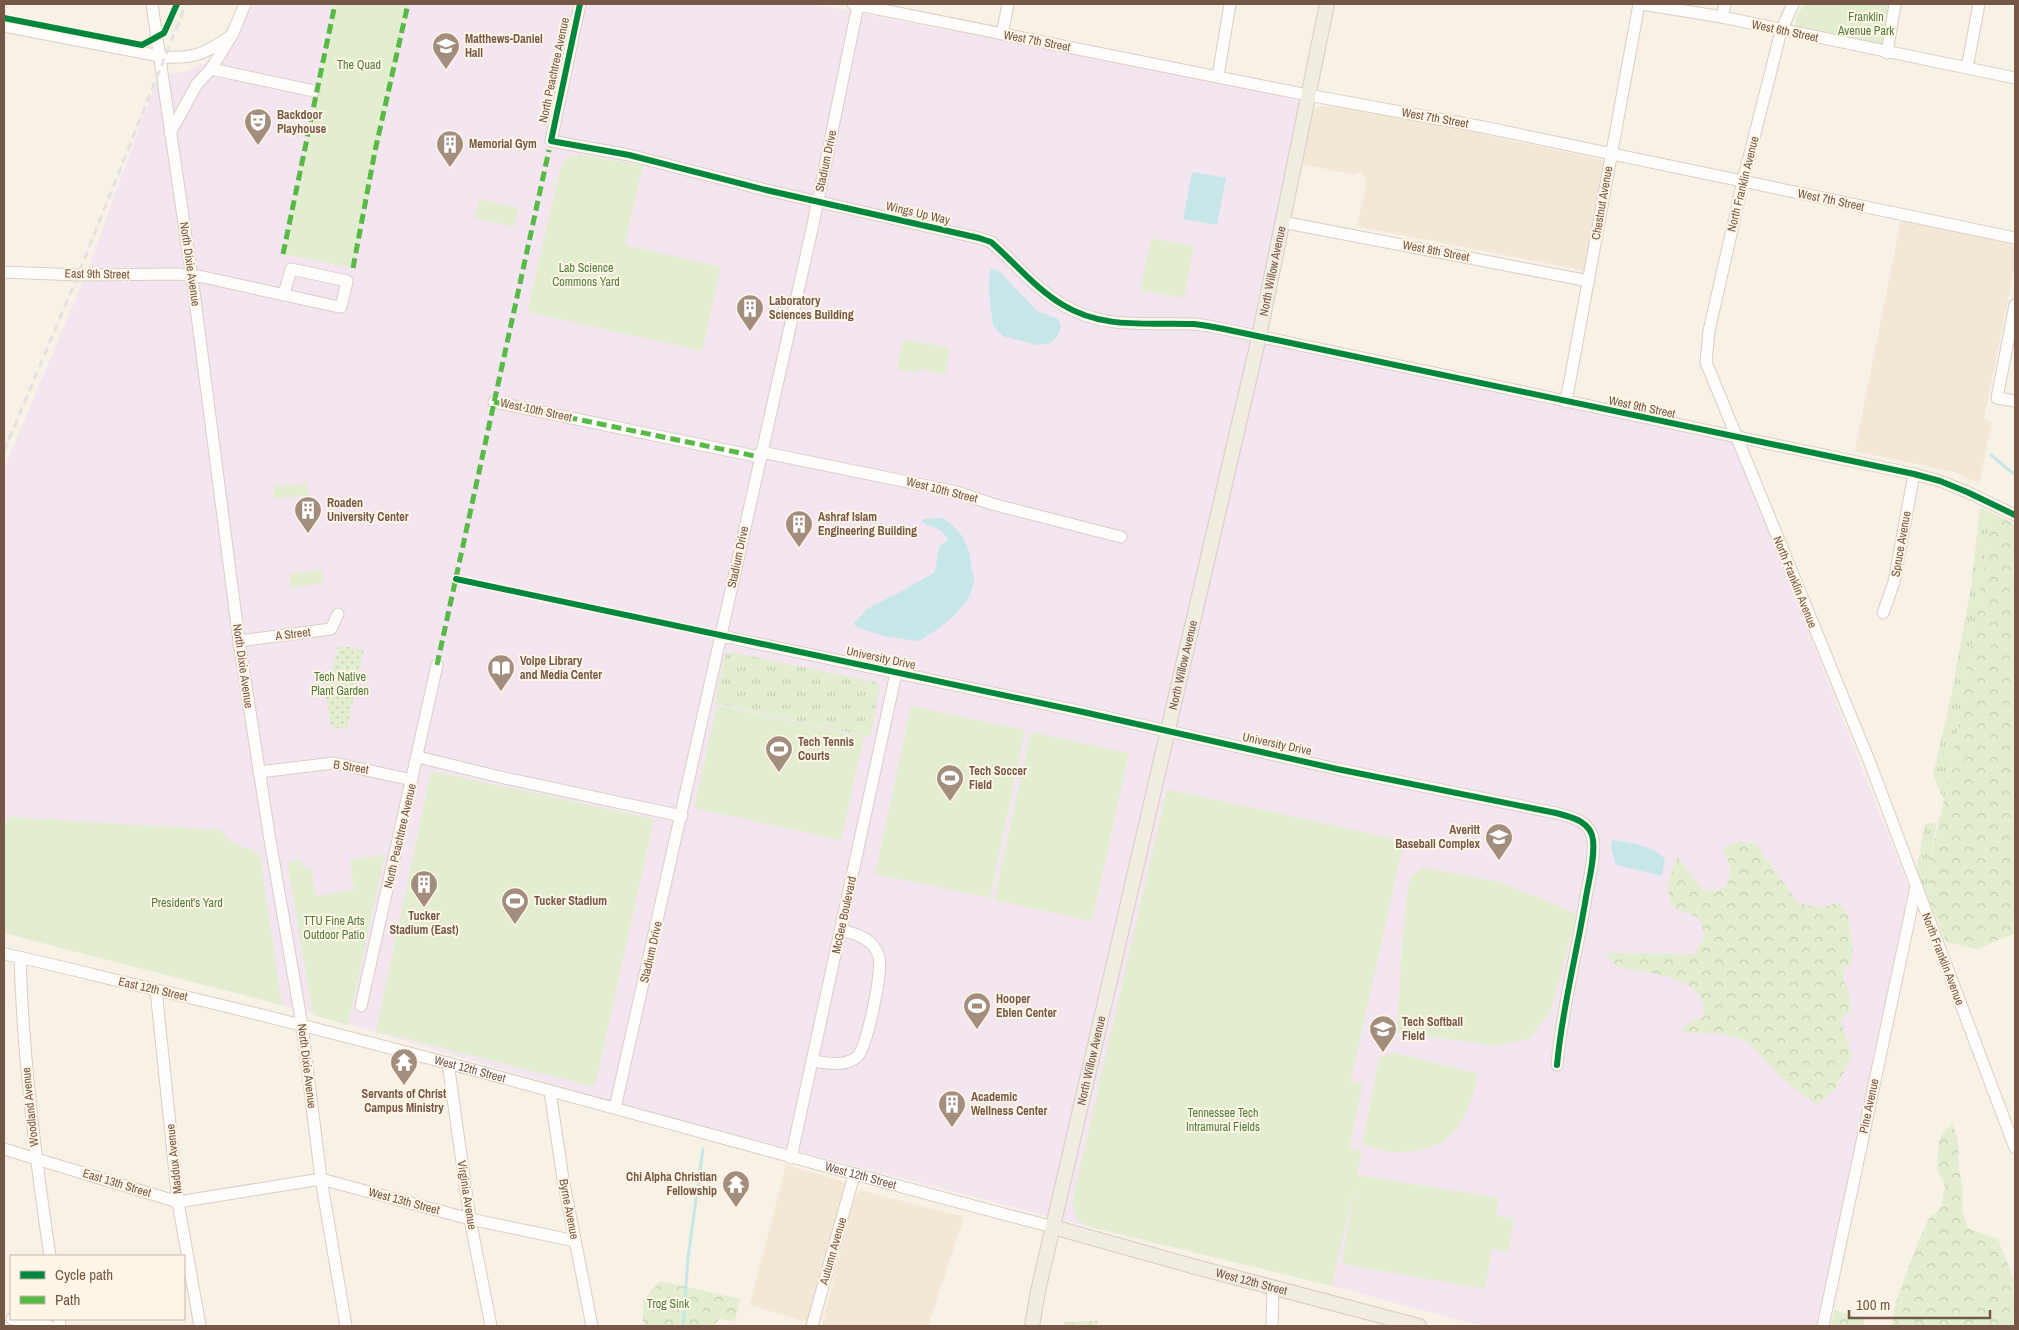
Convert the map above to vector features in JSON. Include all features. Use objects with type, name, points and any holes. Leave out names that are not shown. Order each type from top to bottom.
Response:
[{"type":"main road","name":"North Willow Avenue","points":[[1032,1326],[1038,1291],[1258,336],[1327,4]]},
{"type":"main road","name":"West 12th Street","points":[[1053,1227],[1419,1326]]},
{"type":"street","name":"North Dixie Avenue","points":[[152,4],[191,276],[239,642],[302,1025],[321,1179],[346,1326]]},
{"type":"street","points":[[170,133],[190,95],[204,75],[211,69],[232,35],[245,4]]},
{"type":"street","name":"North Peachtree Avenue","points":[[551,141],[580,4]]},
{"type":"street","name":"West 7th Street","points":[[855,4],[1308,95],[1483,127],[2015,238]]},
{"type":"street","name":"Stadium Drive","points":[[615,1108],[722,636],[758,454],[817,202],[855,4]]},
{"type":"street","points":[[1002,34],[1008,4]]},
{"type":"street","points":[[1218,76],[1230,4]]},
{"type":"street","name":"West 6th Street","points":[[1641,4],[1722,17],[1781,31],[2015,78]]},
{"type":"street","name":"Chestnut Avenue","points":[[1566,402],[1611,154],[1641,4]]},
{"type":"street","points":[[1722,17],[1725,4]]},
{"type":"street","name":"North Franklin Avenue","points":[[1794,4],[1781,31],[1743,182],[1709,331],[1706,362],[1870,764],[2015,1148]]},
{"type":"street","points":[[1886,52],[1895,4]]},
{"type":"street","points":[[1967,68],[1979,4]]},
{"type":"street","points":[[4,26],[159,56],[182,58],[199,55]]},
{"type":"street","points":[[164,88],[169,67],[211,50],[232,35]]},
{"type":"street","points":[[211,69],[314,91]]},
{"type":"street","name":"Wings Up Way","points":[[551,141],[637,157],[817,202],[991,242],[1045,293],[1064,306],[1091,318],[1142,325],[1196,324],[1258,336]]},
{"type":"street","name":"West 8th Street","points":[[1282,222],[1589,281]]},
{"type":"street","name":"East 9th Street","points":[[4,272],[191,276],[341,307],[347,281],[291,268],[284,294]]},
{"type":"street","points":[[2015,305],[1997,398],[2015,401]]},
{"type":"street","name":"West 9th Street","points":[[1258,336],[1914,474],[1940,481],[2015,515]]},
{"type":"street","name":"West 10th Street","points":[[494,402],[957,492],[992,504],[1121,538]]},
{"type":"street","name":"Spruce Avenue","points":[[1883,613],[1894,582],[1914,474]]},
{"type":"street","name":"A Street","points":[[239,642],[331,629],[338,614]]},
{"type":"street","name":"University Drive","points":[[722,636],[1577,819],[1588,827],[1593,840],[1592,862],[1560,1032],[1557,1065]]},
{"type":"street","name":"North Peachtree Avenue","points":[[361,1006],[438,665]]},
{"type":"street","name":"McGee Boulevard","points":[[791,1158],[896,673]]},
{"type":"street","points":[[418,757],[500,777],[682,816]]},
{"type":"street","name":"B Street","points":[[259,772],[334,763],[412,780]]},
{"type":"street","name":"Pine Avenue","points":[[1823,1326],[1916,887]]},
{"type":"street","points":[[812,1061],[844,1063],[857,1057],[865,1043],[881,969],[879,956],[870,942],[857,934],[841,930]]},
{"type":"street","name":"East 12th Street","points":[[4,954],[302,1025]]},
{"type":"street","name":"Woodland Avenue","points":[[20,957],[22,1020],[35,1158],[50,1255]]},
{"type":"street","name":"Maddux Avenue","points":[[156,990],[178,1202],[200,1326]]},
{"type":"street","name":"West 12th Street","points":[[302,1025],[1053,1227]]},
{"type":"street","name":"Virginia Avenue","points":[[448,1063],[470,1219],[491,1326]]},
{"type":"street","name":"Byrne Avenue","points":[[550,1091],[563,1179],[592,1326]]},
{"type":"street","name":"East 13th Street","points":[[4,1149],[178,1202],[321,1179]]},
{"type":"street","name":"Autumn Avenue","points":[[812,1326],[854,1175]]},
{"type":"street","name":"West 13th Street","points":[[321,1179],[470,1219],[575,1241]]},
{"type":"street","points":[[1272,1326],[1273,1288]]},
{"type":"street","points":[[17,1320],[49,1326]]},
{"type":"shaded area","points":[[251,4],[813,4],[1301,99],[1251,340],[1734,442],[1909,888],[1817,1326],[1482,1326],[1332,1286],[1090,1227],[805,1153],[602,1098],[282,1005],[4,933],[4,469],[82,284],[159,75],[183,72],[203,64],[234,41],[239,36]]},
{"type":"shaded area","points":[[1322,106],[1373,111],[1603,160],[1587,271],[1357,226],[1366,186],[1366,179],[1361,171],[1355,175],[1302,164],[1313,111]]},
{"type":"shaded area","points":[[1901,220],[2015,244],[2015,264],[1984,418],[1992,423],[1979,483],[1954,472],[1855,451]]},
{"type":"shaded area","points":[[786,1165],[842,1181],[847,1188],[810,1320],[805,1321],[750,1305]]},
{"type":"shaded area","points":[[859,1190],[964,1217],[928,1326],[822,1326],[853,1202]]},
{"type":"green space","name":"The Quad","points":[[335,4],[408,4],[353,268],[283,254]]},
{"type":"green space","name":"Franklin Avenue Park","points":[[1806,4],[1892,4],[1885,42],[1882,45],[1802,31],[1796,26],[1796,19],[1799,11]]},
{"type":"green space","name":"Lab Science Commons Yard","points":[[580,155],[643,165],[625,245],[721,267],[702,351],[527,312],[560,169],[566,158]]},
{"type":"green space","points":[[479,199],[519,208],[514,227],[475,218]]},
{"type":"green space","points":[[1151,238],[1194,246],[1184,298],[1140,290]]},
{"type":"green space","points":[[903,339],[950,348],[945,374],[919,369],[917,373],[897,369]]},
{"type":"green space","points":[[307,483],[309,495],[274,499],[273,487]]},
{"type":"green space","points":[[1980,508],[1992,513],[1966,683],[1944,800],[1933,775],[1952,692],[1971,586]]},
{"type":"green space","points":[[1992,513],[2015,524],[2015,933],[1977,949],[1946,942],[1929,902],[1928,867],[1944,800],[1964,694]]},
{"type":"green space","points":[[322,570],[324,583],[291,588],[289,574]]},
{"type":"green space","name":"Tech Native Plant Garden","points":[[338,645],[364,650],[347,729],[331,727],[322,673],[330,672],[333,669]]},
{"type":"green space","points":[[731,652],[875,682],[880,687],[870,737],[715,703],[725,655]]},
{"type":"green space","name":"Tech Tennis Courts","points":[[717,705],[864,737],[841,840],[694,808]]},
{"type":"green space","name":"Tech Soccer Field","points":[[911,706],[1025,730],[990,898],[875,874]]},
{"type":"green space","name":"Tech Soccer Field","points":[[1031,732],[1129,753],[1092,921],[994,900]]},
{"type":"green space","name":"Tucker Stadium","points":[[431,771],[654,819],[596,1082],[591,1086],[376,1031]]},
{"type":"green space","name":"Tennessee Tech Intramural Fields","points":[[1167,789],[1404,841],[1351,1081],[1363,1084],[1349,1148],[1362,1151],[1357,1175],[1499,1198],[1496,1215],[1514,1219],[1509,1252],[1492,1249],[1485,1289],[1342,1264],[1354,1187],[1332,1286],[1090,1227],[1079,1221],[1072,1203]]},
{"type":"green space","name":"President's Yard","points":[[10,817],[221,830],[230,841],[259,854],[282,1005],[4,933],[4,822]]},
{"type":"green space","points":[[1937,823],[1928,867],[1929,902],[1916,872],[1925,824]]},
{"type":"green space","points":[[1739,841],[1757,845],[1798,903],[1823,908],[1838,902],[1847,912],[1853,949],[1851,964],[1843,970],[1843,980],[1850,994],[1851,1009],[1841,1021],[1852,1056],[1835,1089],[1817,1105],[1782,1078],[1745,1041],[1722,1034],[1680,1031],[1691,1021],[1704,1017],[1702,1001],[1688,985],[1665,976],[1618,968],[1605,953],[1695,954],[1705,937],[1699,918],[1672,907],[1667,887],[1677,856],[1702,889],[1715,891],[1727,886],[1731,868],[1722,848]]},
{"type":"green space","name":"TTU Fine Arts Outdoor Patio","points":[[385,854],[348,1025],[313,1015],[287,862],[301,860],[303,868],[311,867],[316,896],[354,890],[350,860]]},
{"type":"green space","name":"Averitt Baseball Complex","points":[[1422,867],[1503,883],[1577,914],[1551,1010],[1529,1039],[1496,1046],[1397,1032],[1407,892],[1411,877]]},
{"type":"green space","name":"Tech Softball Field","points":[[1391,1052],[1478,1074],[1467,1112],[1454,1133],[1444,1141],[1419,1150],[1402,1152],[1362,1145],[1379,1059]]},
{"type":"green space","points":[[1952,1123],[1958,1140],[1959,1170],[1963,1189],[1962,1210],[1969,1229],[1998,1239],[2015,1283],[2015,1326],[1892,1326],[1895,1305],[1918,1242],[1930,1217],[1941,1208],[1945,1186],[1937,1168],[1938,1149],[1941,1135]]},
{"type":"green space","name":"Trog Sink","points":[[660,1281],[740,1299],[735,1321],[719,1319],[714,1326],[643,1326],[643,1301]]},
{"type":"green space","points":[[1835,1310],[1864,1320],[1863,1326],[1830,1326]]},
{"type":"green space","points":[[1098,1321],[1096,1326],[1064,1326],[1065,1322]]},
{"type":"water","points":[[1192,172],[1226,178],[1217,225],[1183,219]]},
{"type":"water","points":[[992,268],[1000,272],[1037,311],[1058,319],[1061,326],[1057,337],[1050,343],[1037,345],[1003,336],[993,326],[989,291],[990,270]]},
{"type":"water","points":[[943,518],[960,533],[969,550],[974,576],[973,587],[963,606],[946,622],[919,641],[877,634],[853,624],[867,609],[935,572],[939,547],[948,540],[942,531],[922,522],[923,519]]},
{"type":"water","points":[[1612,840],[1640,845],[1660,855],[1665,859],[1662,876],[1616,865],[1611,847]]},
{"type":"waterway","points":[[1991,455],[2015,475]]},
{"type":"waterway","points":[[683,1326],[688,1258],[703,1149]]},
{"type":"railway","points":[[4,451],[78,275],[186,4]]},
{"type":"marked path","points":[[283,254],[335,4]]},
{"type":"marked path","points":[[353,268],[375,151],[408,4]]},
{"type":"marked path","points":[[437,665],[549,150]]},
{"type":"marked path","points":[[494,402],[755,456]]},
{"type":"cycle path","points":[[4,18],[142,45],[164,33],[177,4]]},
{"type":"cycle path","points":[[580,4],[551,141],[629,155],[766,190],[979,238],[991,242],[1053,299],[1079,313],[1094,318],[1127,323],[1194,324],[1213,327],[1914,474],[1940,481],[2015,515]]},
{"type":"cycle path","points":[[456,579],[1083,712],[1337,769],[1574,818],[1588,828],[1593,840],[1593,854],[1562,1023],[1557,1065]]},
{"type":"place","name":"Matthews-Daniel Hall","points":[[446,70]]},
{"type":"place","name":"Backdoor Playhouse","points":[[258,146]]},
{"type":"place","name":"Memorial Gym","points":[[450,168]]},
{"type":"place","name":"Laboratory Sciences Building","points":[[750,332]]},
{"type":"place","name":"Roaden University Center","points":[[308,534]]},
{"type":"place","name":"Ashraf Islam Engineering Building","points":[[799,548]]},
{"type":"place","name":"Volpe Library and Media Center","points":[[501,692]]},
{"type":"place","name":"Tech Tennis Courts","points":[[779,773]]},
{"type":"place","name":"Tech Soccer Field","points":[[950,802]]},
{"type":"place","name":"Averitt Baseball Complex","points":[[1499,861]]},
{"type":"place","name":"Tucker Stadium (East)","points":[[424,908]]},
{"type":"place","name":"Tucker Stadium","points":[[515,925]]},
{"type":"place","name":"Hooper Eblen Center","points":[[977,1030]]},
{"type":"place","name":"Tech Softball Field","points":[[1383,1053]]},
{"type":"place","name":"Servants of Christ Campus Ministry","points":[[404,1086]]},
{"type":"place","name":"Academic Wellness Center","points":[[952,1128]]},
{"type":"place","name":"Chi Alpha Christian Fellowship","points":[[736,1208]]}]
